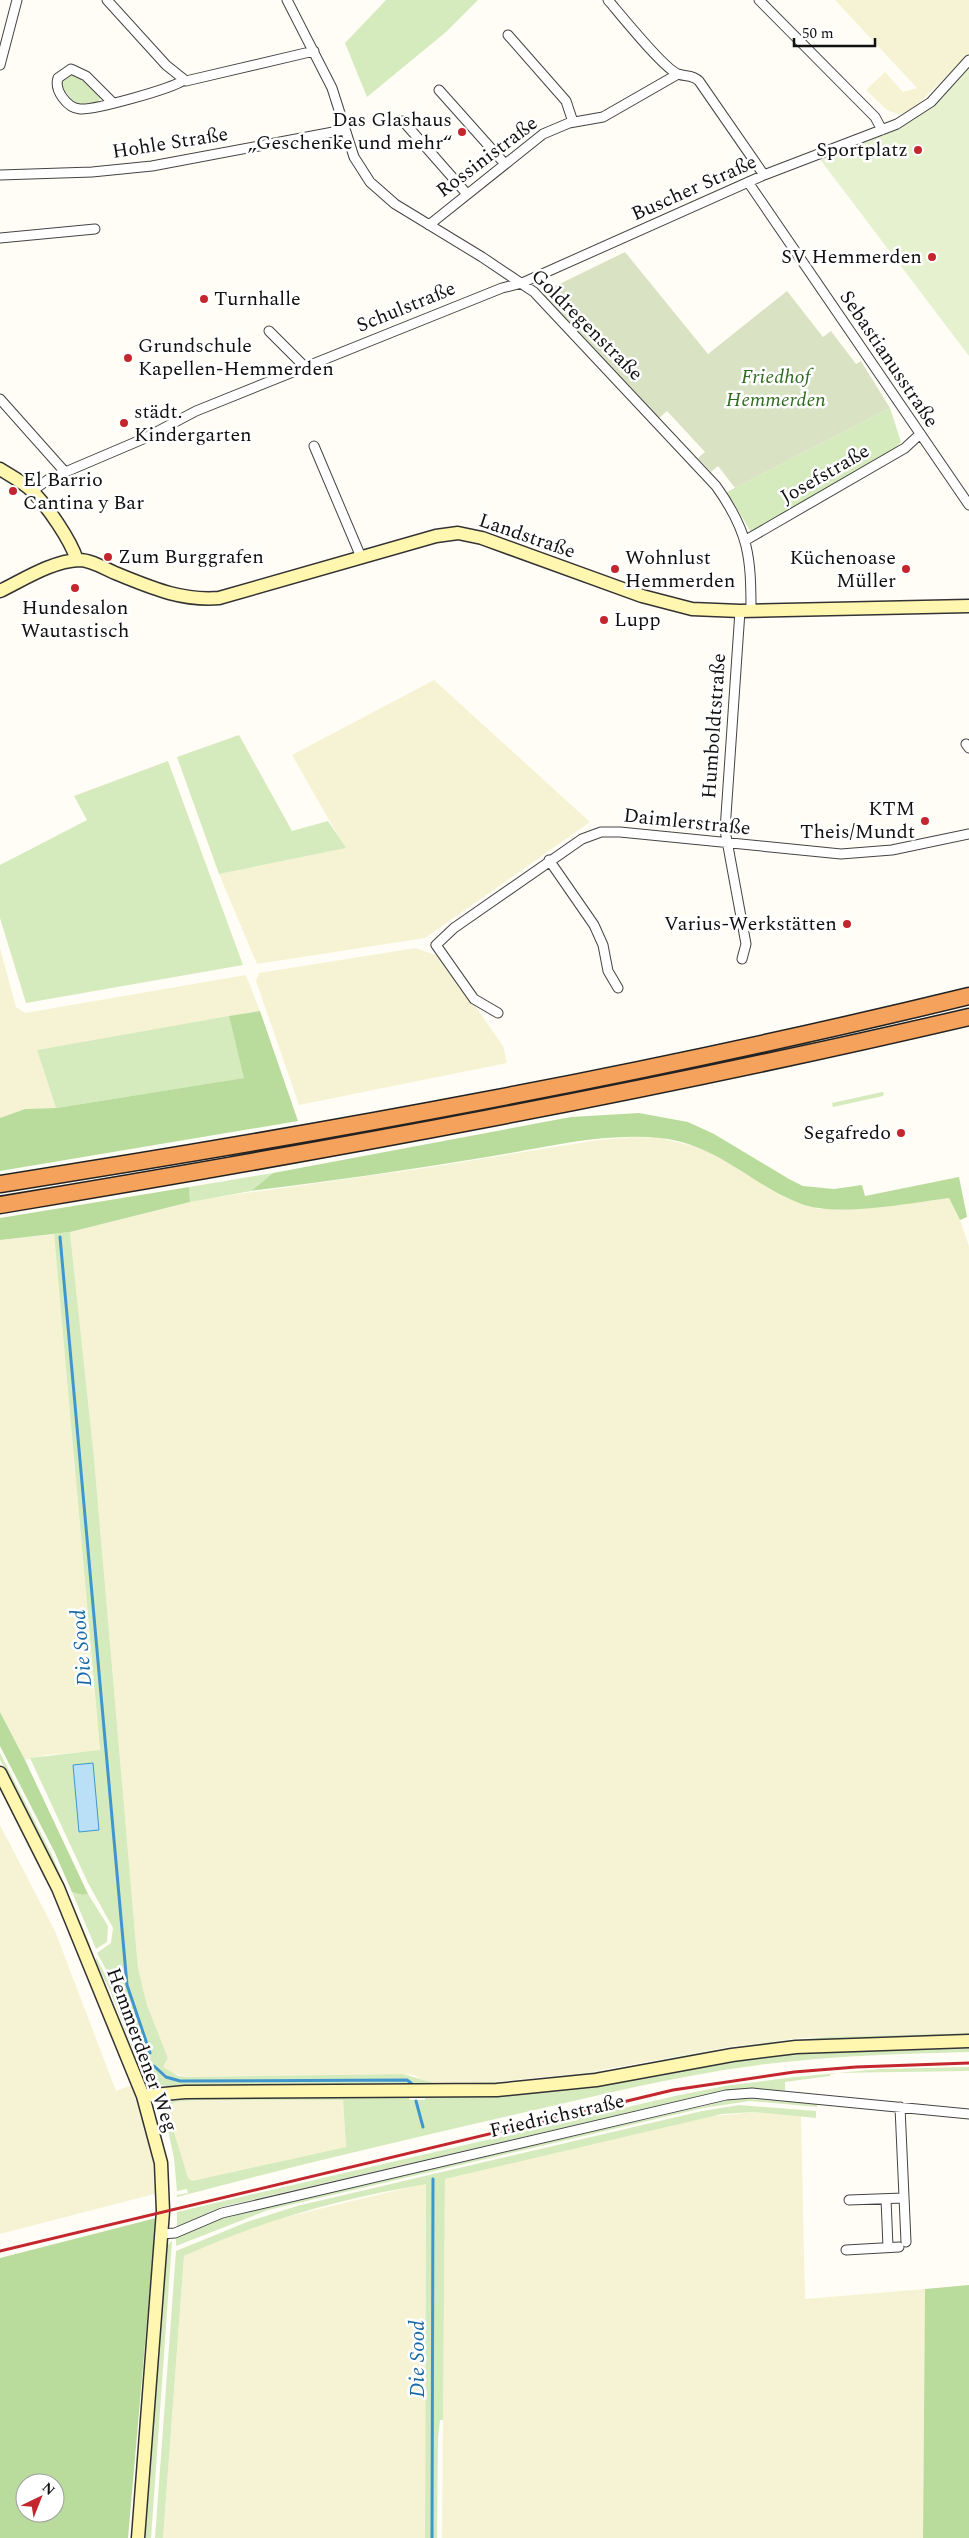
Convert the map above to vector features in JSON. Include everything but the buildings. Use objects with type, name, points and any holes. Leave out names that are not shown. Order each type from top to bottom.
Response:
[{"type":"highway","points":[[0,1184],[366,1123],[716,1052],[969,996]]},
{"type":"highway","points":[[0,1206],[461,1125],[719,1072],[969,1017]]},
{"type":"street","points":[[0,64],[16,0]]},
{"type":"street","points":[[107,0],[166,65],[184,80],[193,81],[314,51]]},
{"type":"street","name":"Goldregenstraße","points":[[287,0],[335,96],[344,130],[354,156],[370,182],[395,204],[522,283],[548,306],[701,467],[728,503],[746,540],[751,563],[746,611]]},
{"type":"street","points":[[608,0],[654,52],[678,74],[690,75],[700,81],[764,175]]},
{"type":"street","points":[[759,0],[875,117],[882,130]]},
{"type":"street","points":[[508,35],[566,101],[573,122]]},
{"type":"street","name":"Buscher Straße","points":[[522,283],[764,175],[903,121],[925,107],[969,60]]},
{"type":"street","points":[[112,102],[80,72],[71,69],[58,78],[59,93],[78,109],[112,102],[169,88],[184,80]]},
{"type":"street","name":"Rossinistraße","points":[[429,225],[543,134],[573,122],[603,117],[678,74]]},
{"type":"street","points":[[438,90],[505,164]]},
{"type":"street","points":[[403,121],[467,194]]},
{"type":"street","name":"Hohle Straße","points":[[0,175],[92,172],[152,166],[344,130]]},
{"type":"street","name":"Sebastianusstraße","points":[[748,182],[969,506]]},
{"type":"street","points":[[0,238],[95,229]]},
{"type":"street","name":"Schulstraße","points":[[32,491],[44,481],[143,439],[196,411],[502,288],[522,283]]},
{"type":"street","points":[[269,330],[304,366]]},
{"type":"street","points":[[0,399],[65,472]]},
{"type":"street","name":"Josefstraße","points":[[746,540],[905,448],[919,435]]},
{"type":"street","points":[[314,446],[362,557]]},
{"type":"street","points":[[0,469],[32,491],[67,540],[77,560],[43,570],[0,591]]},
{"type":"street","name":"Landstraße","points":[[77,560],[91,562],[166,594],[184,598],[209,599],[228,597],[444,534],[465,534],[482,538],[590,578],[666,603],[706,610],[746,611],[969,606]]},
{"type":"street","name":"Humboldtstraße","points":[[742,960],[746,944],[725,830],[746,611]]},
{"type":"street","name":"Daimlerstraße","points":[[498,1013],[474,999],[436,945],[454,928],[549,860],[587,836],[605,832],[726,842],[816,853],[854,854],[892,850],[969,834]]},
{"type":"street","points":[[549,860],[594,925],[603,945],[608,972],[618,988]]},
{"type":"street","name":"Hemmerdener Weg","points":[[0,1773],[60,1893],[143,2096],[162,2168],[161,2234],[138,2538]]},
{"type":"street","points":[[143,2096],[185,2092],[497,2090],[596,2080],[732,2055],[796,2047],[969,2041]]},
{"type":"street","name":"Friedrichstraße","points":[[161,2234],[174,2233],[222,2213],[706,2099],[745,2093],[969,2114]]},
{"type":"street","points":[[846,2250],[902,2244],[900,2107]]},
{"type":"street","points":[[848,2200],[902,2198]]},
{"type":"street","points":[[886,2199],[888,2247]]},
{"type":"shaded area","points":[[835,0],[969,0],[969,54],[909,113],[897,114],[887,110],[866,90],[885,72],[903,92],[917,88]]},
{"type":"shaded area","points":[[434,680],[590,822],[425,938],[257,964],[219,874],[345,848],[292,755]]},
{"type":"shaded area","points":[[0,948],[16,1007],[25,1013],[246,975],[260,1011],[37,1050],[56,1108],[25,1109],[0,1118]]},
{"type":"shaded area","points":[[416,948],[441,957],[503,1046],[507,1063],[299,1105],[256,981],[259,973]]},
{"type":"shaded area","points":[[634,1137],[660,1138],[705,1149],[818,1209],[895,1205],[949,1198],[960,1220],[969,1246],[969,2033],[801,2038],[729,2047],[580,2074],[471,2084],[428,2083],[414,2075],[403,2074],[188,2077],[169,2072],[162,2067],[168,2058],[147,2005],[138,1968],[94,1458],[70,1232],[203,1199],[425,1168],[598,1140]]},
{"type":"shaded area","points":[[54,1234],[100,1751],[46,1755],[25,1760],[0,1712],[0,1240]]},
{"type":"shaded area","points":[[0,1825],[55,1931],[116,2091],[132,2085],[152,2152],[158,2193],[0,2234]]},
{"type":"shaded area","points":[[196,2100],[343,2100],[346,2147],[192,2181],[187,2178],[167,2109],[175,2102]]},
{"type":"shaded area","points":[[754,2112],[801,2116],[805,2299],[925,2289],[923,2538],[442,2538],[445,2179],[704,2117]]},
{"type":"shaded area","points":[[426,2183],[425,2538],[163,2538],[184,2256],[218,2240],[278,2219]]},
{"type":"green space","points":[[386,0],[478,0],[446,32],[367,97],[345,43]]},
{"type":"green space","name":"SV Hemmerden","points":[[969,67],[969,356],[819,158],[894,131],[942,98]]},
{"type":"green space","points":[[73,72],[80,75],[101,97],[98,102],[81,105],[72,100],[61,85],[63,78]]},
{"type":"green space","name":"Friedhof Hemmerden","points":[[625,252],[708,354],[787,291],[823,337],[831,331],[856,364],[861,361],[890,408],[735,488],[718,466],[711,472],[698,458],[705,452],[667,411],[659,418],[541,293]]},
{"type":"green space","points":[[890,408],[901,442],[892,452],[751,532],[727,492]]},
{"type":"green space","points":[[239,735],[292,831],[328,821],[346,848],[219,874],[177,757]]},
{"type":"green space","points":[[168,761],[243,965],[26,1003],[0,918],[0,865],[87,820],[74,796]]},
{"type":"green space","points":[[260,1011],[298,1121],[0,1171],[0,1118],[25,1109],[56,1108],[244,1078],[229,1016]]},
{"type":"green space","points":[[229,1016],[245,1078],[56,1108],[37,1050]]},
{"type":"green space","points":[[884,1093],[883,1096],[833,1107],[832,1103]]},
{"type":"green space","points":[[639,1113],[688,1122],[714,1134],[803,1186],[834,1189],[862,1185],[865,1196],[959,1177],[967,1217],[960,1220],[949,1198],[872,1208],[832,1209],[814,1207],[781,1195],[732,1165],[699,1148],[660,1138],[638,1137],[617,1137],[573,1142],[428,1166],[251,1191],[273,1173],[571,1117]]},
{"type":"green space","points":[[273,1173],[251,1191],[190,1202],[189,1187]]},
{"type":"green space","points":[[189,1187],[190,1202],[70,1232],[0,1240],[0,1218]]},
{"type":"green space","points":[[70,1232],[94,1458],[138,1968],[147,2005],[168,2058],[163,2067],[178,2076],[188,2077],[403,2074],[437,2084],[523,2081],[610,2070],[698,2053],[770,2042],[830,2037],[969,2033],[969,2036],[802,2041],[611,2072],[496,2085],[170,2087],[153,2083],[115,1986],[97,1953],[111,1943],[113,1928],[88,1883],[30,1758],[100,1750],[54,1234]]},
{"type":"green space","points":[[0,1712],[25,1760],[88,1894],[83,1895],[72,1892],[55,1853],[0,1746]]},
{"type":"green space","points":[[0,1753],[52,1855],[91,1947],[89,1948],[49,1856],[0,1760]]},
{"type":"green space","points":[[72,1892],[83,1895],[88,1894],[108,1926],[107,1942],[96,1949]]},
{"type":"green space","points":[[96,1957],[112,1988],[141,2062],[138,2063],[109,1988],[96,1963]]},
{"type":"green space","points":[[969,2047],[969,2052],[811,2059],[694,2075],[422,2136],[177,2197],[177,2195],[188,2193],[187,2189],[177,2191],[174,2158],[163,2107],[169,2102],[193,2098],[409,2098],[410,2100],[425,2100],[425,2098],[515,2095],[590,2087],[745,2059],[814,2051]],"holes":[[[196,2100],[343,2100],[346,2147],[192,2181],[188,2178],[167,2109],[175,2102]]]},
{"type":"green space","points":[[969,2067],[969,2071],[839,2073],[880,2069]]},
{"type":"green space","points":[[831,2074],[830,2076],[785,2082],[785,2091],[748,2088],[713,2093],[221,2207],[177,2227],[177,2212],[675,2096],[725,2086]]},
{"type":"green space","points":[[738,2098],[817,2104],[817,2107],[750,2101],[703,2108],[268,2210],[176,2246],[176,2238],[225,2217]]},
{"type":"green space","points":[[739,2105],[816,2111],[816,2118],[754,2112],[722,2114],[445,2179],[443,2420],[440,2420],[438,2438],[437,2538],[425,2538],[426,2184],[364,2196],[302,2212],[242,2232],[184,2256],[163,2538],[155,2538],[176,2251],[247,2222],[297,2206],[702,2111]]},
{"type":"green space","points":[[156,2218],[128,2538],[0,2538],[0,2258]]},
{"type":"green space","points":[[172,2241],[151,2538],[143,2538],[166,2246]]},
{"type":"green space","points":[[969,2285],[969,2538],[923,2538],[925,2289]]},
{"type":"water","points":[[93,1763],[99,1830],[79,1832],[73,1765]]},
{"type":"waterway","name":"Die Sood","points":[[60,1237],[127,1985],[150,2053]]},
{"type":"waterway","name":"Die Sood","points":[[154,2066],[166,2077],[180,2081],[407,2080],[411,2083]]},
{"type":"waterway","name":"Die Sood","points":[[416,2101],[423,2127]]},
{"type":"waterway","name":"Die Sood","points":[[432,2538],[433,2179]]},
{"type":"railway","points":[[0,2251],[673,2090],[794,2072],[856,2067],[969,2063]]},
{"type":"place","name":"Das Glashaus „Geschenke und mehr“","points":[[462,132]]},
{"type":"place","name":"Sportplatz","points":[[918,150]]},
{"type":"place","name":"SV Hemmerden","points":[[932,257]]},
{"type":"place","name":"Turnhalle","points":[[204,299]]},
{"type":"place","name":"Grundschule Kapellen-Hemmerden","points":[[128,358]]},
{"type":"place","name":"städt. Kindergarten","points":[[124,423]]},
{"type":"place","name":"El Barrio Cantina y Bar","points":[[13,491]]},
{"type":"place","name":"Zum Burggrafen","points":[[108,557]]},
{"type":"place","name":"Wohnlust Hemmerden","points":[[615,569]]},
{"type":"place","name":"Küchenoase Müller","points":[[906,569]]},
{"type":"place","name":"Hundesalon Wautastisch","points":[[75,588]]},
{"type":"place","name":"Lupp","points":[[604,620]]},
{"type":"place","name":"KTM Theis/Mundt","points":[[925,821]]},
{"type":"place","name":"Varius-Werkstätten","points":[[847,924]]},
{"type":"place","name":"Segafredo","points":[[901,1133]]}]
